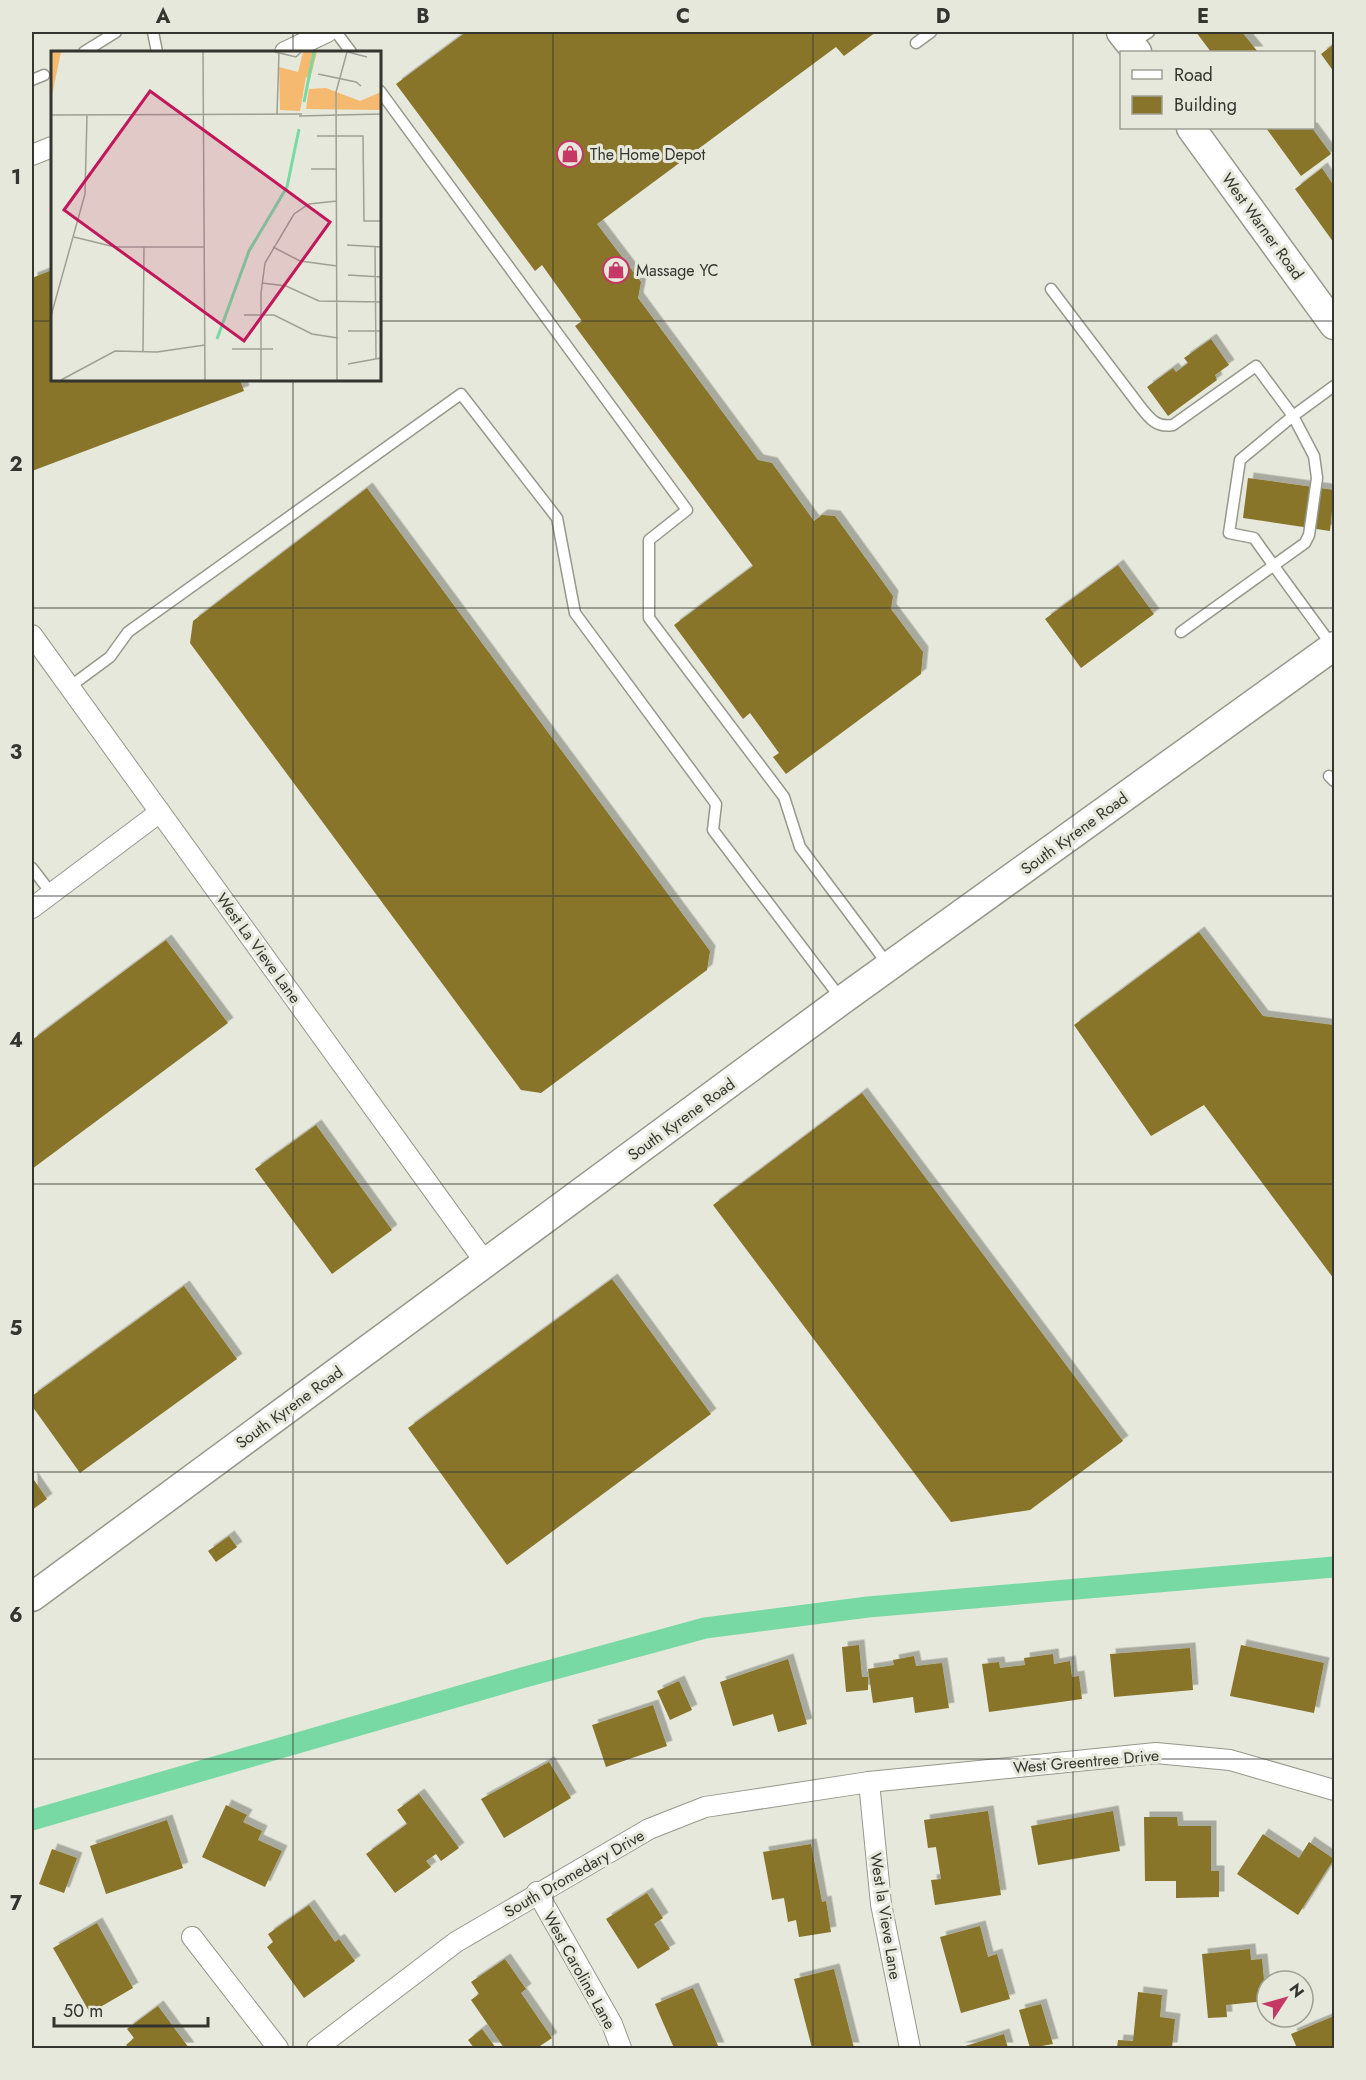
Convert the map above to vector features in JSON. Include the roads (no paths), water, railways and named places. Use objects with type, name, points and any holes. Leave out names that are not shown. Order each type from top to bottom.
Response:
[{"type":"main road","name":"West Warner Road","points":[[1192,129],[1335,326]]},
{"type":"main road","name":"South Kyrene Road","points":[[32,1597],[842,1000],[1334,647]]},
{"type":"street","points":[[287,51],[327,32]]},
{"type":"street","points":[[32,155],[51,147]]},
{"type":"street","name":"West La Vieve Lane","points":[[32,635],[68,688],[485,1262]]},
{"type":"street","points":[[32,908],[160,812]]},
{"type":"street","name":"West Greentree Drive","points":[[869,1782],[1156,1753],[1230,1760],[1335,1790]]},
{"type":"street","name":"South Dromedary Drive","points":[[317,2049],[456,1942],[537,1892],[649,1829],[705,1807],[869,1782]]},
{"type":"street","name":"West la Vieve Lane","points":[[869,1782],[881,1904],[910,2049]]},
{"type":"street","name":"West Caroline Lane","points":[[537,1892],[606,2014],[621,2049]]},
{"type":"street","points":[[192,1937],[278,2049]]},
{"type":"lane","points":[[86,51],[116,32]]},
{"type":"lane","points":[[153,32],[157,51]]},
{"type":"lane","points":[[336,32],[350,51]]},
{"type":"lane","points":[[916,43],[931,32]]},
{"type":"lane","points":[[32,80],[44,75]]},
{"type":"lane","points":[[381,92],[687,510],[649,540],[649,618],[784,797],[800,847],[889,966]]},
{"type":"lane","points":[[1051,289],[1153,422],[1163,426],[1173,424],[1256,366],[1293,416],[1314,456],[1317,477],[1309,535],[1305,543],[1181,632]]},
{"type":"lane","points":[[1334,647],[1254,538],[1229,533],[1239,460],[1293,416],[1335,386]]},
{"type":"lane","points":[[68,688],[110,657],[128,632],[461,394],[557,518],[575,613],[716,804],[713,830],[842,1000]]},
{"type":"lane","points":[[32,868],[51,893]]},
{"type":"waterway","points":[[32,1820],[518,1679],[705,1628],[868,1607],[1334,1567]]},
{"type":"place","name":"The Home Depot","points":[[570,154]]},
{"type":"place","name":"Massage YC","points":[[616,270]]}]
